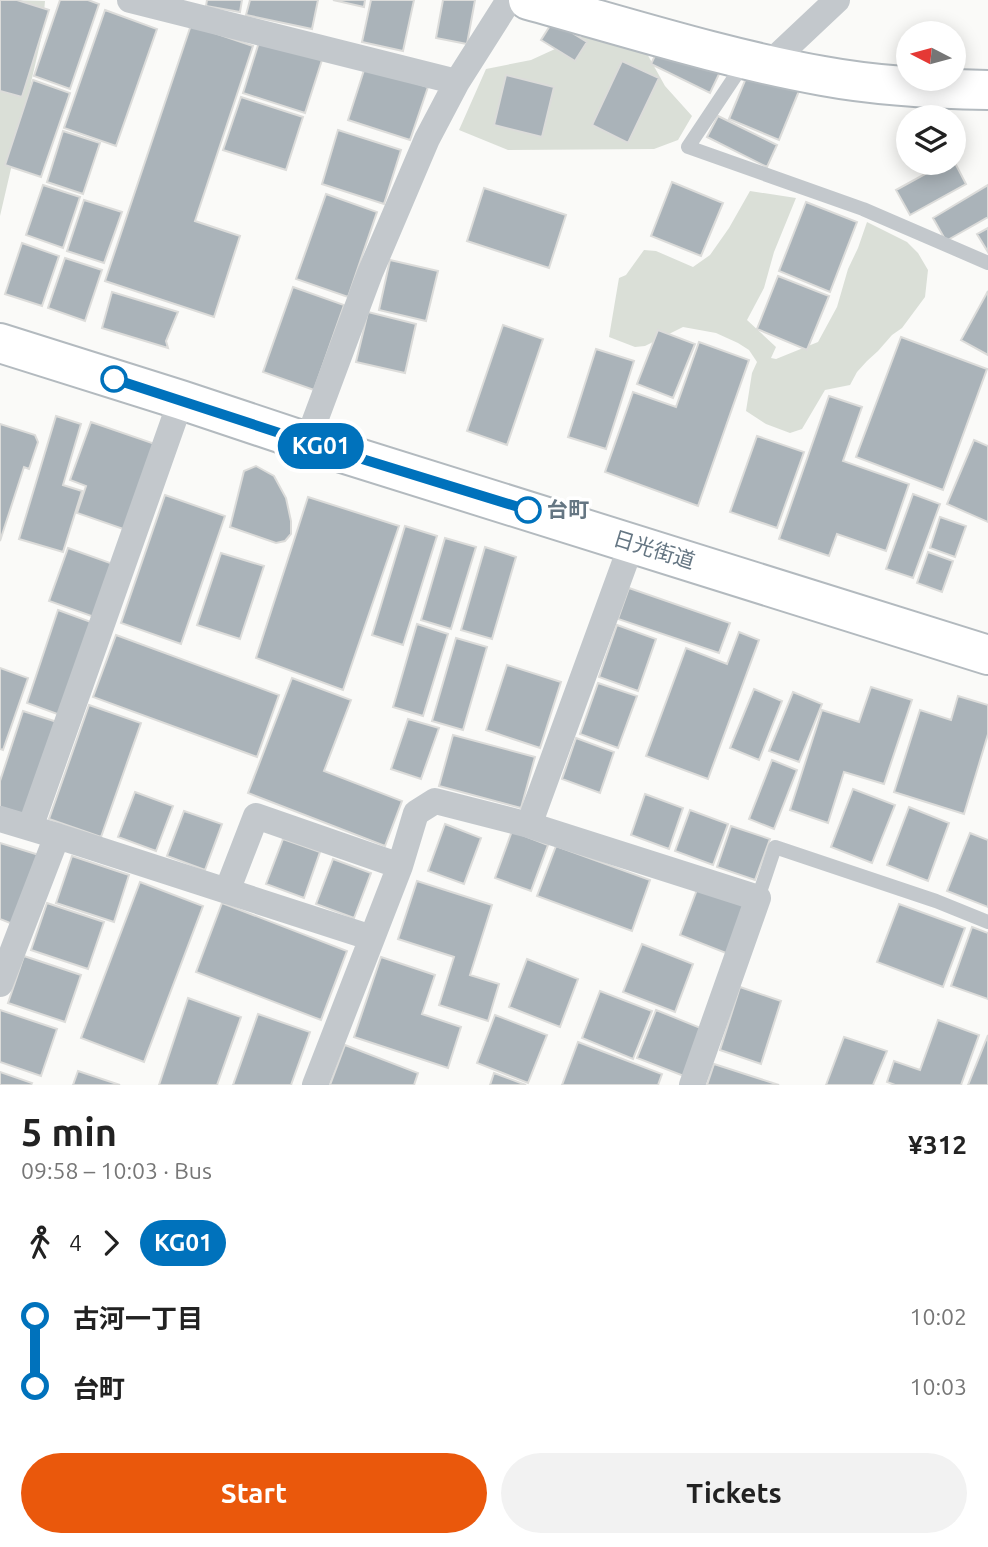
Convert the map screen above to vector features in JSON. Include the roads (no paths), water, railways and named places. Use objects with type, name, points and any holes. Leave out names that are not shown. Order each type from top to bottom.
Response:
[{"type":"main road","points":[[528,0],[757,62],[825,77],[988,90]]},
{"type":"main road","name":"日光街道","points":[[0,343],[988,655]]},
{"type":"street","points":[[130,0],[457,82]]},
{"type":"street","points":[[307,442],[370,273],[427,139],[457,82],[509,0]]},
{"type":"street","points":[[757,62],[836,0]]},
{"type":"street","points":[[30,828],[181,400]]},
{"type":"street","points":[[529,825],[632,542]]},
{"type":"street","points":[[315,1085],[400,866],[416,813],[435,801],[529,825],[758,898],[692,1085]]},
{"type":"street","points":[[227,891],[256,816],[400,866]]},
{"type":"street","points":[[0,819],[372,938]]},
{"type":"street","points":[[0,984],[57,836]]},
{"type":"lane","points":[[757,62],[688,147],[863,209],[988,263]]},
{"type":"lane","points":[[758,898],[775,848],[936,901],[988,922]]},
{"type":"place","name":"台町","points":[[528,510]]}]
